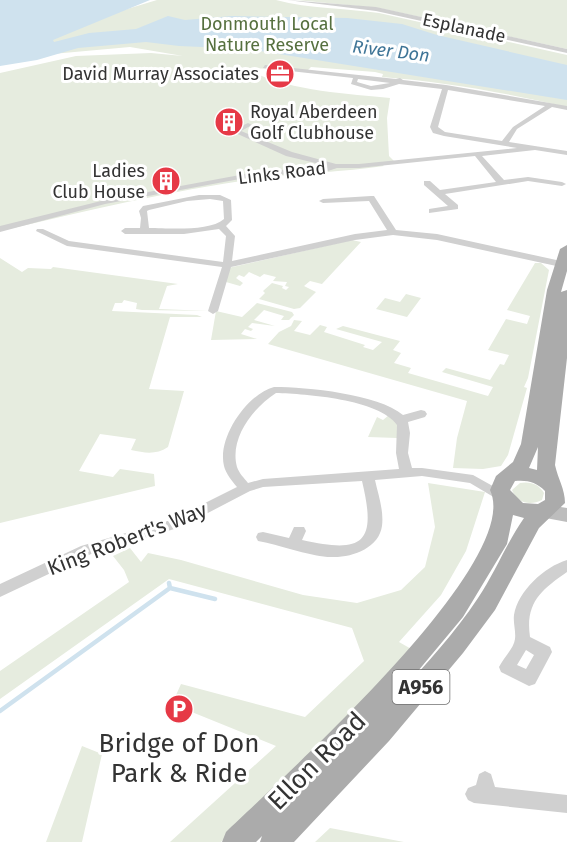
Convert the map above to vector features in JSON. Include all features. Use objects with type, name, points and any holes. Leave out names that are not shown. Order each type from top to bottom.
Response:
[{"type":"main road","name":"A956","points":[[542,511],[553,506],[558,486],[555,460],[561,418],[555,399],[563,292],[561,264],[567,249]]},
{"type":"main road","name":"A956","points":[[502,497],[500,487],[521,465],[530,444],[563,292]]},
{"type":"main road","points":[[509,476],[530,474],[558,486],[567,498]]},
{"type":"main road","points":[[502,497],[519,509],[567,515]]},
{"type":"main road","name":"Ellon Road","points":[[236,842],[368,712],[455,611],[496,543],[503,515],[502,497]]},
{"type":"main road","name":"Ellon Road","points":[[274,842],[358,756],[435,672],[481,613],[528,528],[542,511]]},
{"type":"street","name":"Esplanade","points":[[290,0],[376,9],[567,51]]},
{"type":"street","points":[[265,67],[357,76],[353,83],[358,86],[389,88],[400,80],[567,108]]},
{"type":"street","points":[[446,87],[434,127],[436,131],[535,148]]},
{"type":"street","points":[[504,143],[515,128],[550,105]]},
{"type":"street","points":[[248,125],[235,131],[290,153],[336,166]]},
{"type":"street","name":"Links Road","points":[[0,229],[94,205],[256,174],[325,170],[336,166],[369,165],[535,148],[567,153]]},
{"type":"street","points":[[476,153],[501,182]]},
{"type":"street","points":[[439,193],[528,179],[562,184]]},
{"type":"street","points":[[427,183],[455,207],[432,211]]},
{"type":"street","points":[[125,231],[184,231],[221,226],[228,220],[227,200],[223,197],[202,197],[146,208],[143,211],[144,230]]},
{"type":"street","points":[[323,201],[371,198],[393,232]]},
{"type":"street","points":[[213,311],[227,265],[231,236],[221,226]]},
{"type":"street","points":[[40,231],[67,243],[227,265],[355,237],[393,232],[437,237],[561,264]]},
{"type":"street","points":[[219,291],[231,294]]},
{"type":"street","points":[[244,488],[230,464],[232,446],[249,408],[271,385],[363,401],[401,420],[404,427],[402,453],[406,471]]},
{"type":"street","points":[[401,420],[421,414]]},
{"type":"street","name":"King Robert's Way","points":[[0,591],[98,545],[176,524],[244,488],[263,483],[406,471],[446,473],[483,483],[502,497]]},
{"type":"street","points":[[263,537],[331,552],[364,544],[376,531],[377,522],[367,475]]},
{"type":"street","name":"King Robert's Way","points":[[468,478],[509,476]]},
{"type":"street","points":[[293,544],[299,531]]},
{"type":"street","points":[[523,641],[520,626],[523,611],[534,587],[567,565]]},
{"type":"street","points":[[481,790],[567,804]]},
{"type":"green space","points":[[157,0],[276,0],[379,13],[567,55],[567,107],[476,89],[382,77],[383,74],[375,72],[311,67],[308,70],[246,68],[296,86],[335,93],[390,98],[387,118],[389,156],[394,161],[380,163],[384,166],[261,178],[195,189],[0,231],[0,73],[76,56],[151,53],[183,56],[130,47],[8,58],[94,19]]},
{"type":"green space","points":[[296,0],[567,0],[567,49],[379,8]]},
{"type":"green space","points":[[352,240],[361,242],[322,284],[310,281],[304,286],[316,292],[300,308],[294,309],[259,299],[265,293],[263,291],[272,283],[283,286],[282,288],[286,290],[289,287],[285,286],[287,282],[273,281],[276,277],[264,274],[260,277],[249,272],[244,277],[239,275],[236,278],[243,283],[240,286],[226,282],[228,268]]},
{"type":"green space","points":[[0,258],[22,272],[28,268],[51,269],[53,267],[178,284],[167,286],[159,309],[210,311],[142,310],[136,309],[137,303],[124,300],[122,303],[115,303],[112,311],[202,317],[170,317],[149,389],[184,391],[168,447],[155,452],[136,451],[131,450],[136,439],[100,434],[79,471],[113,477],[120,469],[154,474],[155,486],[0,523]]},
{"type":"green space","points":[[535,263],[541,263],[549,270],[528,378],[524,387],[527,388],[508,455],[501,466],[483,469],[453,468],[457,438],[467,401],[268,344],[279,332],[291,326],[294,320],[302,321],[294,331],[310,335],[320,325],[327,327],[324,332],[365,345],[363,347],[373,350],[382,342],[336,329],[343,326],[400,341],[393,350],[401,353],[394,363],[411,368],[408,373],[488,396],[493,387],[442,372],[446,368],[490,380],[500,364],[504,365],[509,355],[488,350],[506,319],[527,324],[530,316],[507,310]]},
{"type":"green space","points":[[406,294],[421,298],[407,317],[376,309],[385,298],[400,302]]},
{"type":"green space","points":[[257,303],[292,312],[294,315],[289,320],[281,320],[284,316],[264,310],[254,320],[275,326],[252,323],[248,327],[253,329],[251,331],[245,329],[241,334],[257,339],[211,340],[216,311],[242,317]]},
{"type":"green space","points":[[389,415],[398,423],[397,438],[368,437],[377,417],[383,420]]},
{"type":"green space","points":[[527,482],[540,487],[544,493],[542,500],[529,503],[517,498],[512,490],[520,483]]},
{"type":"green space","points":[[428,483],[485,492],[466,551],[441,595],[399,642],[413,650],[221,842],[170,842],[276,746],[172,704],[181,684],[305,717],[364,661],[352,628],[169,579],[0,699],[0,671],[129,582],[124,570],[113,556],[130,548],[141,562],[148,553],[181,560],[303,595],[357,603],[401,590],[425,567],[435,527]]},
{"type":"green space","points":[[82,746],[102,754],[82,842],[46,842]]},
{"type":"green space","points":[[330,828],[404,842],[315,842]]},
{"type":"water","name":"Donmouth Local Nature Reserve","points":[[0,0],[150,0],[53,40],[54,42],[89,33],[136,29],[168,16],[185,20],[232,16],[347,18],[402,24],[437,35],[567,65],[567,100],[247,49],[146,42],[78,48],[37,60],[0,66]]},
{"type":"waterway","points":[[169,583],[170,588]]},
{"type":"waterway","points":[[0,711],[170,588]]},
{"type":"waterway","points":[[170,588],[215,599]]},
{"type":"place","name":"David Murray Associates","points":[[280,74]]},
{"type":"place","name":"Royal Aberdeen Golf Clubhouse","points":[[229,122]]},
{"type":"place","name":"Ladies Club House","points":[[166,181]]},
{"type":"place","name":"Bridge of Don Park & Ride","points":[[179,709]]},
{"type":"water label","name":"River Don","points":[[391,51]]}]
